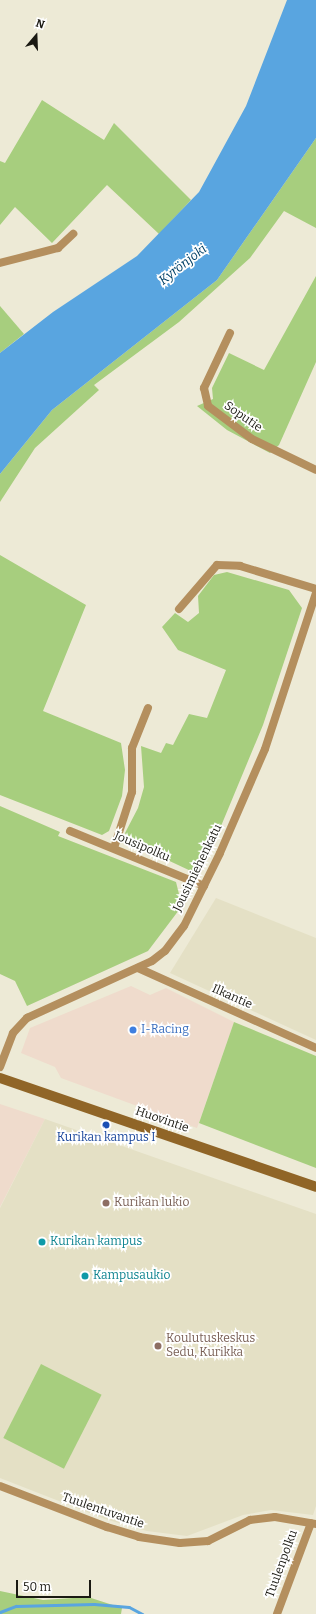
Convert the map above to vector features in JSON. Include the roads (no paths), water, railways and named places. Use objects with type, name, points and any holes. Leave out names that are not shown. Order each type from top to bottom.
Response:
[{"type":"main road","name":"Huovintie","points":[[0,1078],[316,1187]]},
{"type":"street","points":[[0,263],[58,248],[73,234]]},
{"type":"street","name":"Soputie","points":[[230,333],[204,388],[208,406],[252,439],[316,470]]},
{"type":"street","points":[[179,609],[217,565],[240,566],[316,588]]},
{"type":"street","name":"Jousimiehenkatu","points":[[0,1067],[13,1033],[27,1018],[138,968],[169,946],[204,886],[265,749],[316,593]]},
{"type":"street","points":[[114,848],[132,792],[132,748],[148,708]]},
{"type":"street","name":"Jousipolku","points":[[70,831],[204,886]]},
{"type":"street","name":"Ilkantie","points":[[138,968],[316,1048]]},
{"type":"street","name":"Tuulentuvantie","points":[[0,1486],[107,1527],[140,1537],[180,1543],[208,1541],[250,1520],[275,1517],[313,1524]]},
{"type":"street","name":"Tuulenpolku","points":[[277,1614],[313,1524]]},
{"type":"water","name":"Kyrönjoki","points":[[287,0],[316,0],[316,138],[217,280],[52,410],[0,474],[0,353],[53,312],[137,256],[199,192],[246,106]]},
{"type":"waterway","points":[[0,1612],[16,1606],[94,1604],[129,1607],[142,1614]]},
{"type":"place","name":"I-Racing","points":[[133,1030]]},
{"type":"place","name":"Kurikan kampus I","points":[[106,1125]]},
{"type":"place","name":"Kurikan lukio","points":[[106,1203]]},
{"type":"place","name":"Kurikan kampus","points":[[42,1242]]},
{"type":"place","name":"Kampusaukio","points":[[85,1276]]},
{"type":"place","name":"Koulutuskeskus Sedu, Kurikka","points":[[158,1346]]}]
